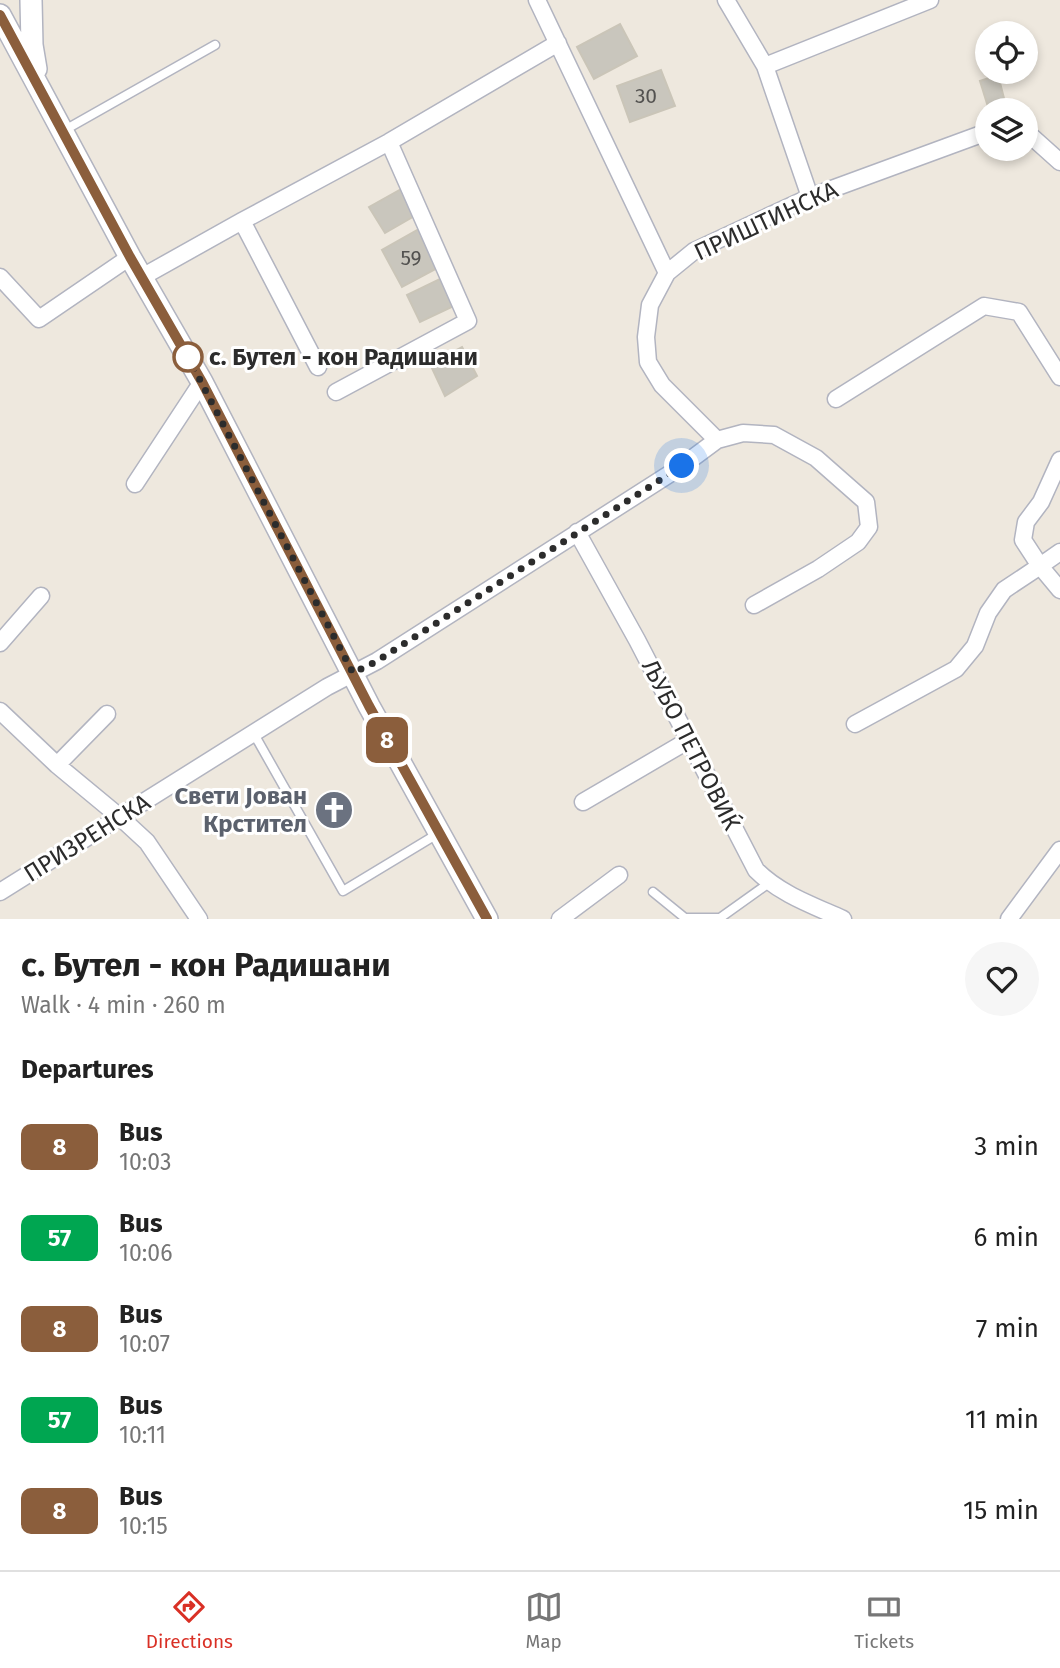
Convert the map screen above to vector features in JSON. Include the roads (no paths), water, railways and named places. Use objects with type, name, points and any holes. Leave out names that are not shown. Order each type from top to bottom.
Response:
[{"type":"street","points":[[31,0],[32,45],[39,85]]},
{"type":"street","points":[[537,0],[667,273]]},
{"type":"street","points":[[726,0],[765,66],[810,197]]},
{"type":"street","points":[[765,66],[930,0]]},
{"type":"street","points":[[0,15],[130,257],[202,382],[385,735],[487,919]]},
{"type":"street","points":[[142,277],[389,142],[558,43]]},
{"type":"street","name":"ПРИШТИНСКА","points":[[717,440],[662,385],[648,362],[646,337],[650,305],[667,273],[694,251],[810,197],[975,136]]},
{"type":"street","points":[[336,392],[468,321],[389,142]]},
{"type":"street","points":[[1038,142],[1060,162]]},
{"type":"street","points":[[242,221],[317,367]]},
{"type":"street","points":[[0,276],[38,319],[130,257]]},
{"type":"street","points":[[836,399],[984,306],[1019,312],[1060,377]]},
{"type":"street","points":[[135,484],[202,382]]},
{"type":"street","points":[[353,673],[377,661],[682,466],[717,440],[743,433],[774,435],[816,458],[866,502],[869,527],[858,542],[754,606]]},
{"type":"street","points":[[1060,460],[1041,502],[1026,522],[1023,540],[1060,590]]},
{"type":"street","name":"ЉУБО ПЕТРОВИЌ","points":[[577,532],[690,740],[756,870],[783,892],[843,919]]},
{"type":"street","points":[[855,724],[956,669],[975,646],[988,612],[1004,590],[1060,552]]},
{"type":"street","points":[[0,643],[41,596]]},
{"type":"street","name":"ПРИЗРЕНСКА","points":[[0,892],[353,673]]},
{"type":"street","points":[[0,711],[57,765],[147,842],[199,919]]},
{"type":"street","points":[[57,765],[107,714]]},
{"type":"street","points":[[583,802],[690,740]]},
{"type":"street","points":[[1009,919],[1060,850]]},
{"type":"street","points":[[560,919],[619,875]]},
{"type":"lane","points":[[63,131],[215,45]]},
{"type":"lane","points":[[254,734],[343,891],[439,833]]},
{"type":"lane","points":[[653,892],[685,918],[720,918],[769,883]]},
{"type":"place","name":"с. Бутел - кон Радишани","points":[[188,357]]},
{"type":"place","name":"Свети Јован Крстител","points":[[334,810]]}]
